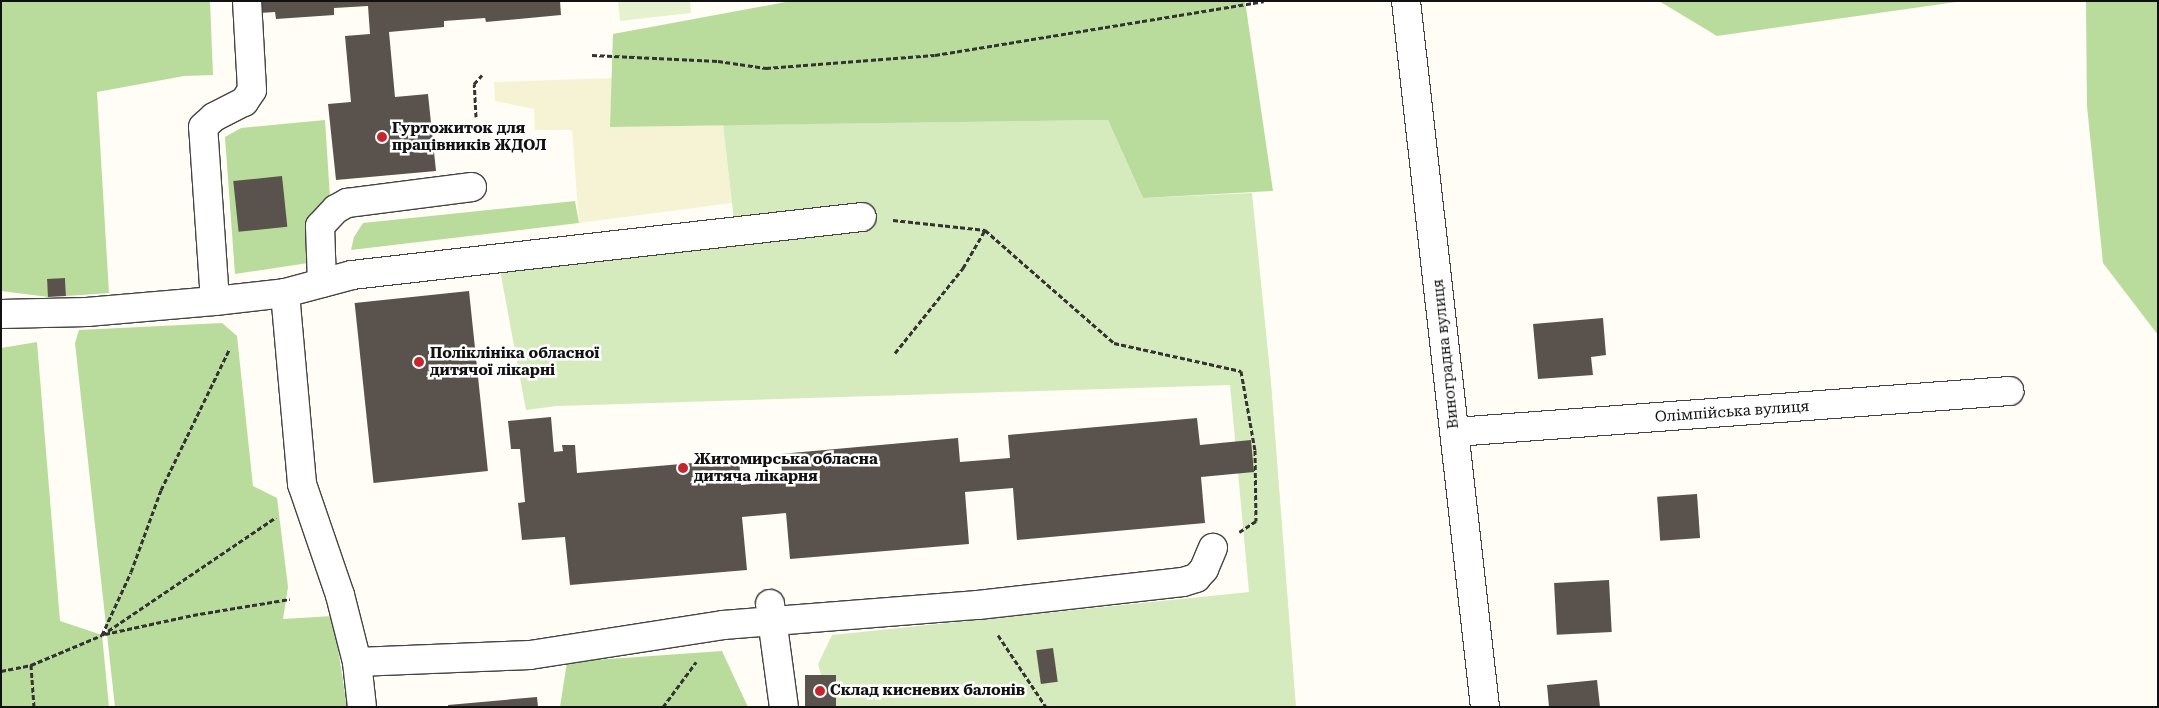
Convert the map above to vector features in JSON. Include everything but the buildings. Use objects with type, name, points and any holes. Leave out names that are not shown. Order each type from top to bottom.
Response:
[{"type":"street","points":[[215,301],[203,127],[214,117],[244,102],[252,90],[246,1]]},
{"type":"street","name":"Виноградна вулиця","points":[[1406,1],[1486,707]]},
{"type":"street","points":[[322,283],[320,226],[336,209],[347,203],[472,187]]},
{"type":"street","points":[[1,314],[87,312],[215,301],[285,293],[352,275],[862,217]]},
{"type":"street","points":[[285,293],[302,484],[340,595],[357,662],[362,707]]},
{"type":"street","name":"Олімпійська вулиця","points":[[1455,432],[2009,391]]},
{"type":"street","points":[[357,662],[530,655],[723,625],[772,612],[978,605],[1184,582],[1196,578],[1204,569],[1213,548]]},
{"type":"street","points":[[772,612],[784,707]]},
{"type":"path","points":[[592,55],[718,61],[766,68],[905,57],[935,54],[1264,1]]},
{"type":"path","points":[[476,117],[474,84],[482,75]]},
{"type":"path","points":[[862,217],[985,230],[1114,343],[1241,371],[1255,450],[1256,521],[1213,548]]},
{"type":"path","points":[[896,353],[963,268],[985,230]]},
{"type":"path","points":[[102,635],[131,572],[161,490],[230,350]]},
{"type":"path","points":[[102,635],[276,517]]},
{"type":"path","points":[[1,671],[31,665],[102,635],[193,615],[290,599]]},
{"type":"path","points":[[978,605],[1046,707]]},
{"type":"path","points":[[663,707],[723,625]]},
{"type":"path","points":[[31,665],[34,707]]},
{"type":"shaded area","points":[[612,78],[610,127],[723,125],[732,203],[579,223],[572,130],[535,130],[534,109],[495,101],[494,82]]},
{"type":"green space","points":[[1,1],[210,1],[213,75],[184,76],[97,92],[109,293],[66,296],[65,278],[47,280],[49,297],[1,291]]},
{"type":"green space","points":[[618,1],[690,1],[691,13],[620,21]]},
{"type":"green space","points":[[791,1],[1245,1],[1273,191],[1143,198],[1108,120],[610,127],[613,34]]},
{"type":"green space","points":[[1659,1],[1963,1],[1717,36]]},
{"type":"green space","points":[[2086,1],[2158,1],[2158,335],[2103,263],[2087,106]]},
{"type":"green space","points":[[325,120],[330,198],[308,263],[235,274],[225,137],[241,128]]},
{"type":"green space","points":[[1108,120],[1143,198],[1252,193],[1271,382],[1296,707],[835,707],[836,675],[821,675],[818,664],[832,635],[1249,592],[1230,385],[557,406],[526,410],[500,270],[737,246],[723,125]]},
{"type":"green space","points":[[575,201],[579,223],[351,250],[354,237],[363,223]]},
{"type":"green space","points":[[222,323],[237,336],[253,486],[277,498],[288,587],[283,619],[333,616],[347,707],[115,707],[75,343],[79,330]]},
{"type":"green space","points":[[37,342],[60,621],[102,635],[109,707],[1,707],[1,348]]},
{"type":"green space","points":[[722,651],[748,707],[560,707],[567,662]]},
{"type":"place","name":"Гуртожиток для працiвникiв ЖДОЛ","points":[[382,137]]},
{"type":"place","name":"Поліклініка обласної дитячої лікарні","points":[[419,362]]},
{"type":"place","name":"Житомирська обласна дитяча лікарня","points":[[683,468]]},
{"type":"place","name":"Склад кисневих балонів","points":[[820,691]]}]
